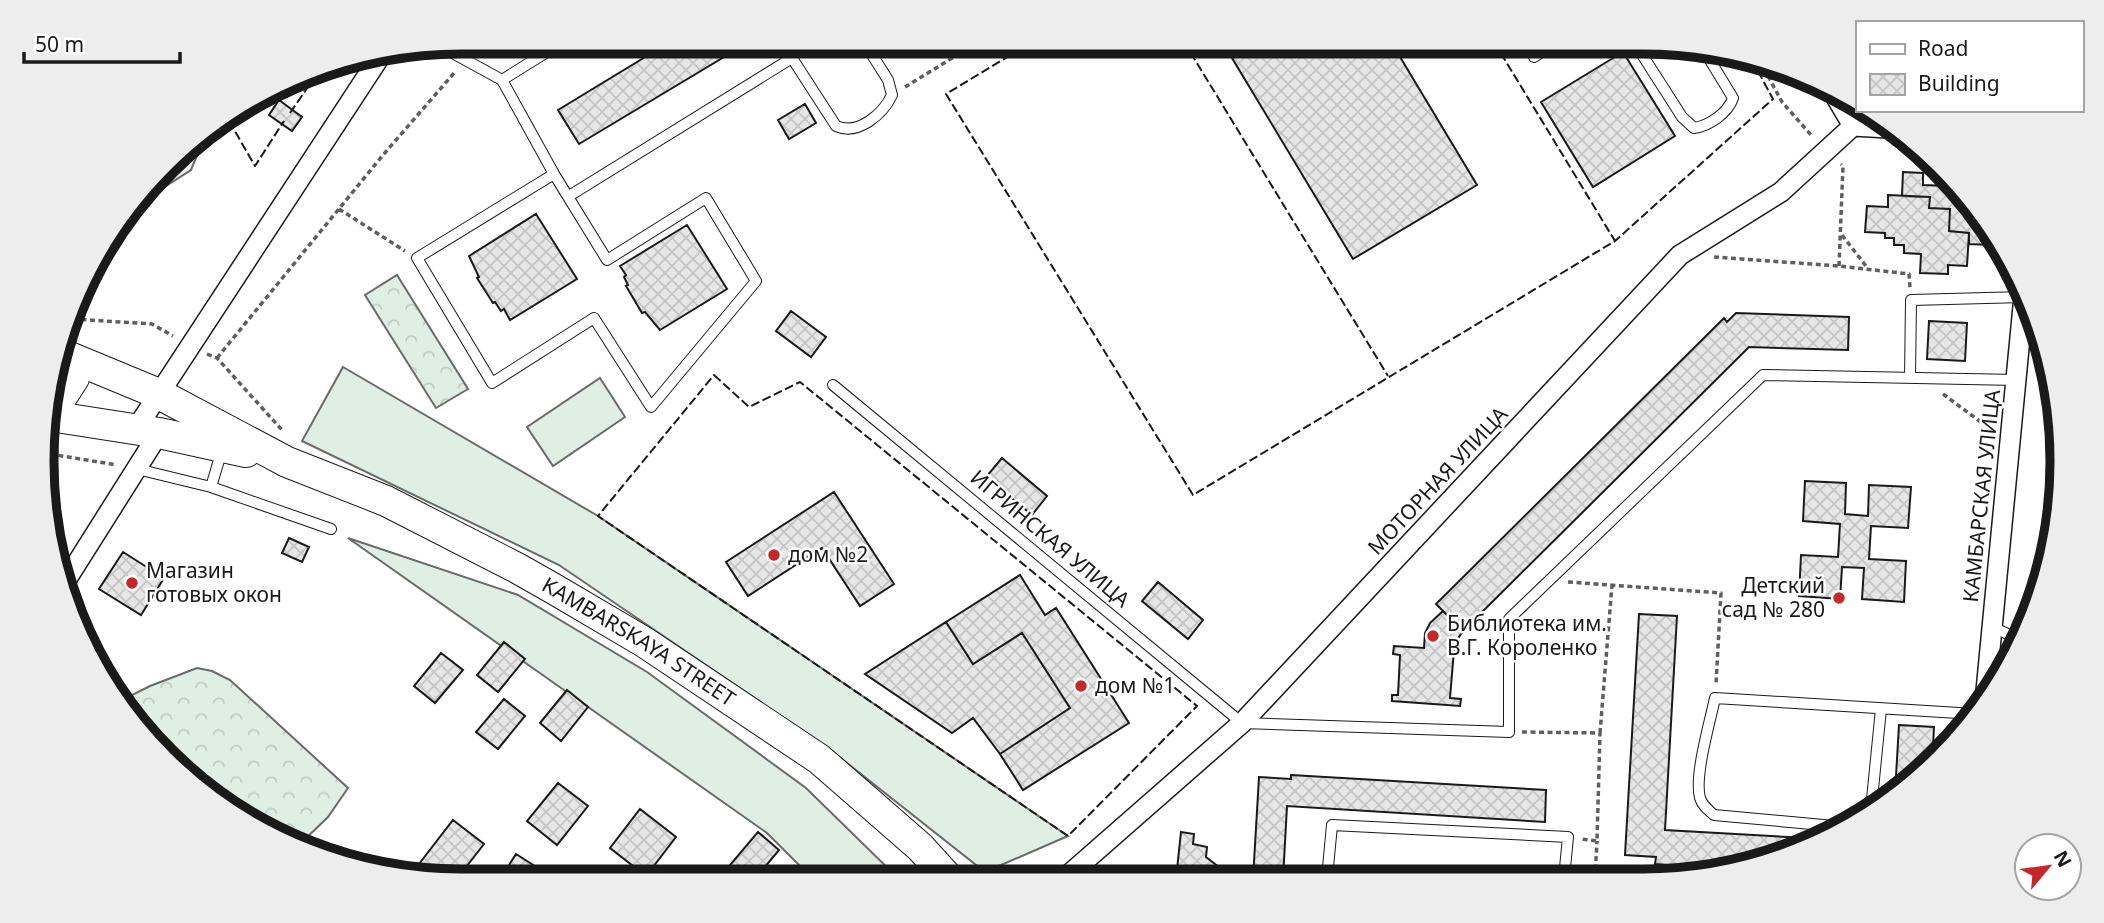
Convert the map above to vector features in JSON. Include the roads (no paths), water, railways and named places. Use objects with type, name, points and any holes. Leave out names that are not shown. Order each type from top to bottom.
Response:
[{"type":"main road","name":"KAMBARSKAYA STREET","points":[[68,356],[288,450],[517,568],[643,642],[819,759],[920,847],[940,869]]},
{"type":"main road","points":[[59,399],[74,379],[66,363]]},
{"type":"main road","name":"KAMBARSKAYA STREET","points":[[57,417],[148,431],[223,447],[288,450]]},
{"type":"street","points":[[70,574],[137,468],[159,394],[375,64]]},
{"type":"street","points":[[1841,106],[1853,126],[1875,127]]},
{"type":"street","name":"МОТОРНАЯ УЛИЦА","points":[[1075,869],[1242,723],[1681,255],[1781,192],[1853,126]]},
{"type":"street","name":"КАМБАРСКАЯ УЛИЦА","points":[[1987,678],[2023,318]]},
{"type":"lane","points":[[454,54],[502,80],[554,174],[607,260],[706,198],[755,281],[651,407],[594,318],[492,383],[417,258],[554,174]]},
{"type":"lane","points":[[502,80],[544,54]]},
{"type":"lane","points":[[790,54],[836,126],[842,129],[862,126],[888,104],[892,95],[888,80],[872,54]]},
{"type":"lane","points":[[1534,57],[1539,54]]},
{"type":"lane","points":[[1642,54],[1682,117],[1694,128],[1708,124],[1717,117],[1729,107],[1732,98],[1710,60]]},
{"type":"lane","points":[[569,196],[792,58]]},
{"type":"lane","points":[[1916,378],[1911,300],[2018,303]]},
{"type":"lane","points":[[1242,723],[1509,732],[1509,619],[1763,375],[2017,380]]},
{"type":"lane","name":"ИГРИНСКАЯ УЛИЦА","points":[[833,385],[1242,723]]},
{"type":"lane","points":[[211,487],[223,447]]},
{"type":"lane","points":[[137,468],[211,487],[331,529]]},
{"type":"lane","points":[[1992,627],[2011,635]]},
{"type":"lane","points":[[1826,825],[1714,815],[1703,805],[1699,796],[1699,779],[1715,698],[1962,713]]},
{"type":"lane","points":[[1872,798],[1881,709]]},
{"type":"lane","points":[[1328,869],[1332,825],[1568,837],[1565,869]]},
{"type":"place","name":"дом №2","points":[[774,555]]},
{"type":"place","name":"Магазин готовых окон","points":[[132,583]]},
{"type":"place","name":"Детский сад № 280","points":[[1839,598]]},
{"type":"place","name":"Библиотека им. В.Г. Короленко","points":[[1433,636]]},
{"type":"place","name":"дом №1","points":[[1081,686]]}]
